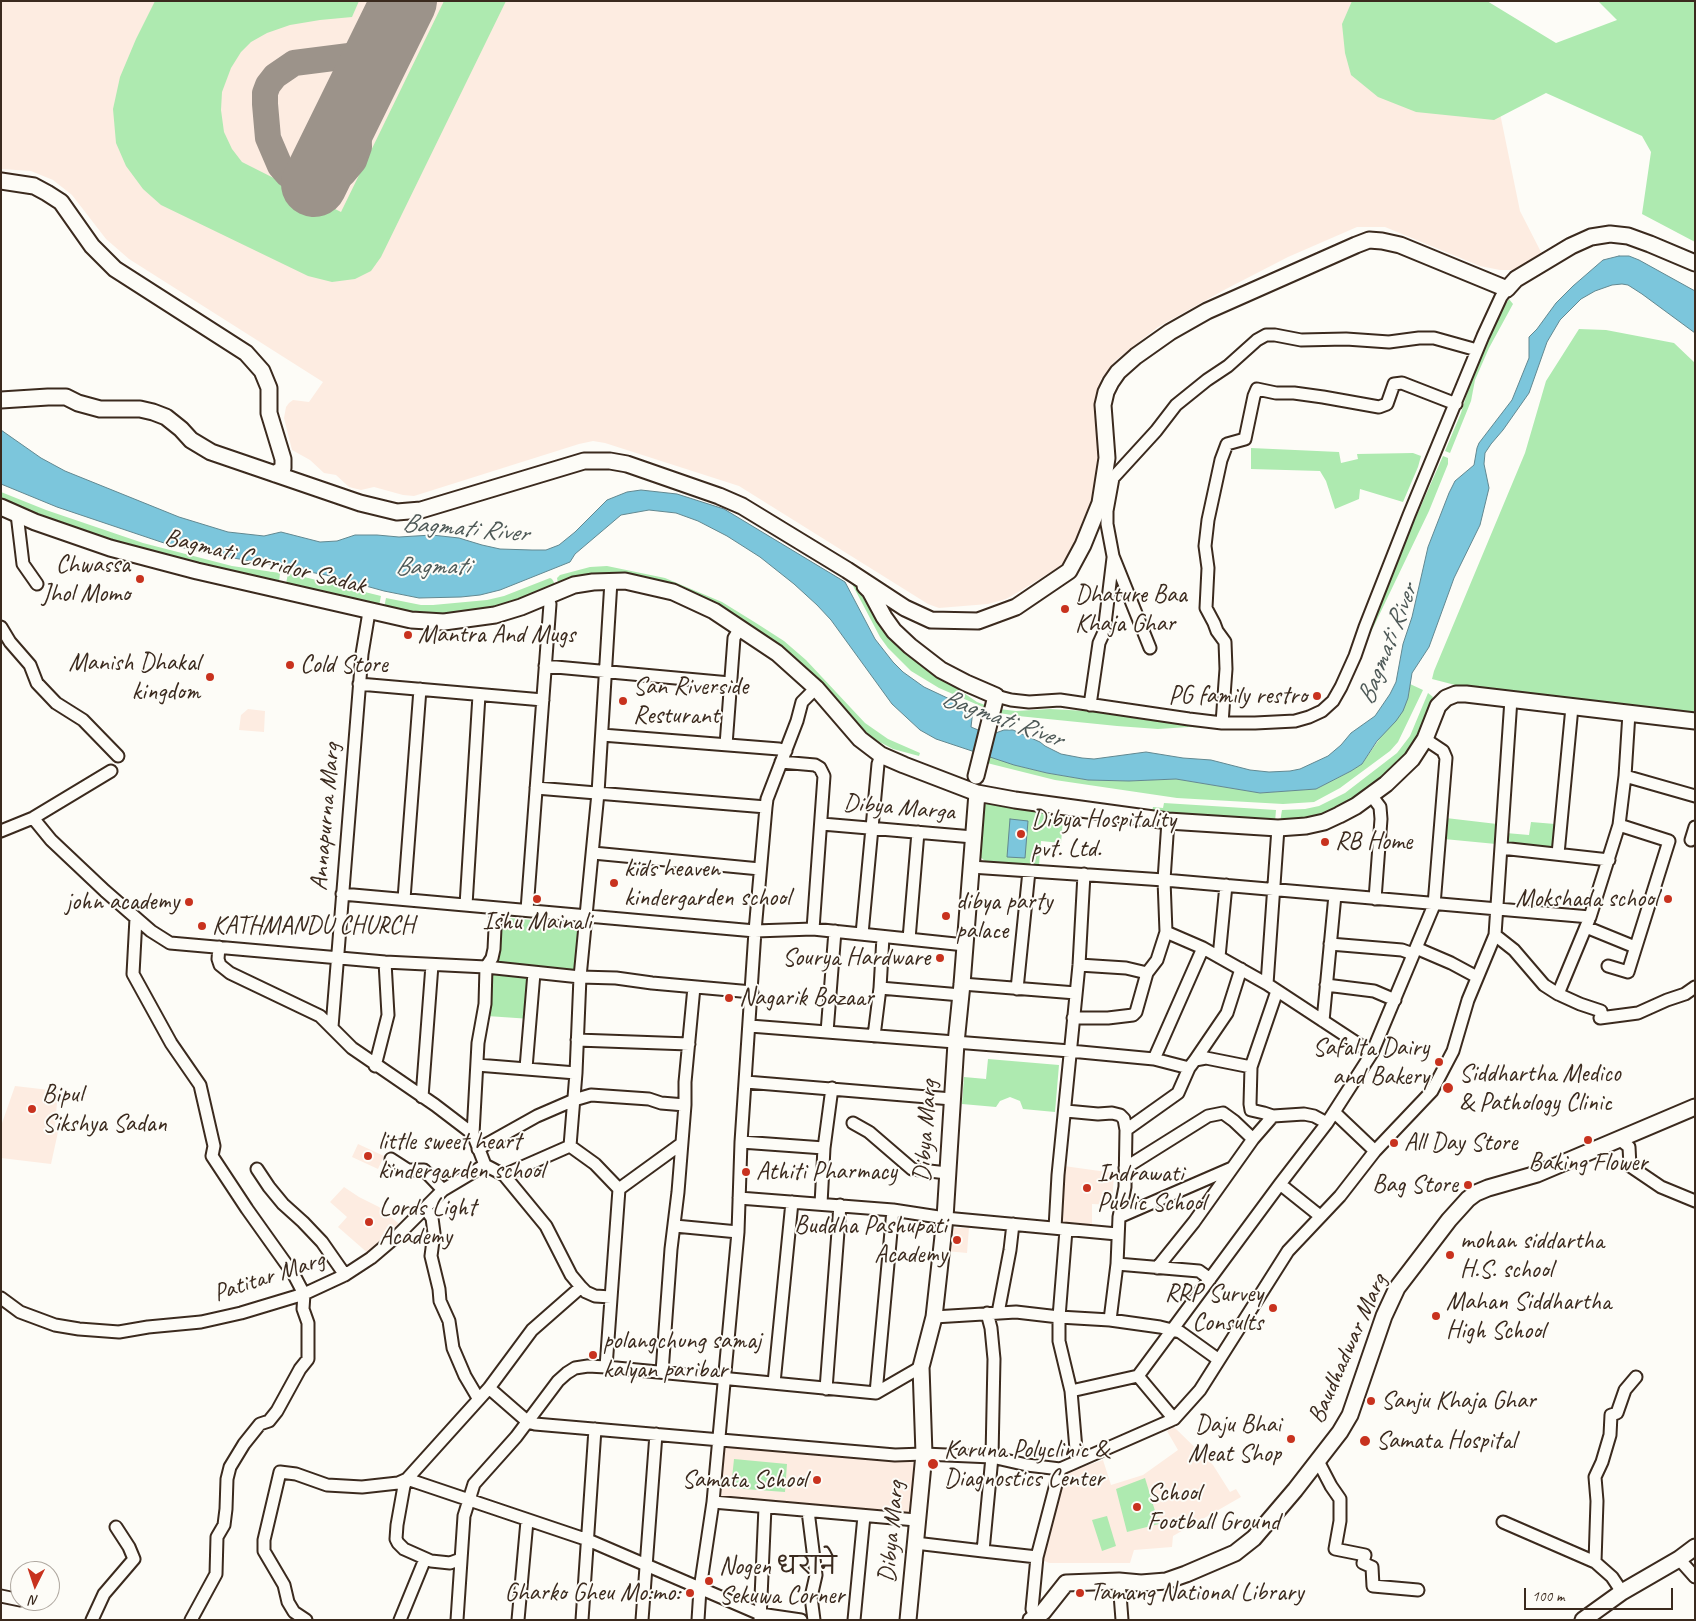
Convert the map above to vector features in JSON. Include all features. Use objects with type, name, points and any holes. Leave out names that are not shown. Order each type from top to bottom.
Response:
[{"type":"main road","points":[[1,181],[34,186],[60,202],[92,246],[115,269],[246,354],[257,365],[262,371],[268,388],[269,413],[283,459],[283,468],[275,474]]},
{"type":"main road","points":[[1,400],[66,397],[100,409],[153,412],[166,417],[191,440],[206,450],[384,510],[409,512],[421,510],[584,461],[610,461],[627,464],[742,506],[905,608],[931,620],[978,621],[1016,607],[1069,571],[1084,546],[1100,503],[1107,458],[1103,405],[1111,382],[1118,372],[1136,356],[1170,332],[1207,311],[1370,240],[1382,240],[1400,245],[1506,289],[1516,279],[1571,246],[1590,237],[1610,234],[1628,236],[1695,263]]},
{"type":"main road","name":"Bagmati Corridor Sadak","points":[[1,507],[52,528],[110,548],[196,571],[369,612],[411,620],[444,622],[495,615],[574,585],[611,581],[638,583],[673,592],[714,611],[777,652],[816,688],[860,739],[881,755],[922,773],[977,793],[1168,821],[1278,828],[1306,826],[1324,822],[1356,806],[1386,784],[1407,765],[1425,739],[1438,706],[1451,695],[1462,693],[1511,699]]},
{"type":"main road","points":[[847,570],[870,591],[894,631],[910,646],[941,670],[996,696],[976,776]]},
{"type":"main road","points":[[1511,699],[1695,721]]},
{"type":"main road","name":"Dibya Marg","points":[[908,1620],[916,1520],[924,1454],[921,1367],[934,1317],[945,1218],[956,1042],[977,793]]},
{"type":"main road","name":"Baudhadwar Marg","points":[[1033,1618],[1043,1612],[1066,1583],[1119,1581],[1142,1583],[1166,1580],[1186,1574],[1235,1553],[1254,1538],[1340,1432],[1350,1415],[1384,1316],[1396,1288],[1449,1220],[1468,1199],[1488,1188],[1537,1174],[1695,1107]]},
{"type":"main road","points":[[1583,1620],[1622,1592],[1679,1559],[1695,1547]]},
{"type":"street","points":[[996,696],[1029,702],[1060,700],[1222,723],[1295,721],[1322,712],[1333,701],[1355,656],[1399,539],[1478,350],[1506,289]]},
{"type":"street","points":[[1150,648],[1113,556],[1107,524],[1109,501],[1113,478],[1156,431],[1176,405],[1228,366],[1257,340],[1266,335],[1275,334],[1301,340],[1346,339],[1389,342],[1434,338],[1478,350]]},
{"type":"street","points":[[1222,723],[1226,670],[1225,642],[1217,631],[1206,608],[1208,568],[1205,546],[1208,520],[1227,444],[1245,439],[1257,389],[1276,393],[1323,396],[1379,407],[1388,404],[1394,384],[1402,383],[1456,404]]},
{"type":"street","points":[[17,514],[23,564],[37,584]]},
{"type":"street","points":[[1090,705],[1099,643],[1104,632],[1113,556]]},
{"type":"street","points":[[570,1146],[576,1072],[580,977],[598,793],[611,581]]},
{"type":"street","points":[[527,910],[550,604],[545,596]]},
{"type":"street","name":"Annapurna Marg","points":[[332,1028],[359,684],[369,612]]},
{"type":"street","points":[[1,627],[10,642],[30,665],[37,683],[56,703],[83,720],[118,756]]},
{"type":"street","points":[[726,744],[734,638],[740,628]]},
{"type":"street","points":[[545,666],[730,683]]},
{"type":"street","points":[[359,684],[543,700]]},
{"type":"street","points":[[698,1620],[725,1378],[738,1232],[741,1142],[755,931],[767,798],[797,721],[802,702],[816,688]]},
{"type":"street","points":[[404,899],[420,689]]},
{"type":"street","points":[[466,905],[479,694]]},
{"type":"street","points":[[488,1388],[528,1422],[535,1424],[895,1455],[924,1454],[992,1457],[1027,1465],[1060,1469],[1174,1419],[1200,1390],[1288,1251],[1340,1196],[1375,1151],[1432,1091],[1453,1051],[1477,976],[1495,935],[1511,699]]},
{"type":"street","points":[[1558,854],[1572,706]]},
{"type":"street","points":[[1558,994],[1588,922],[1619,825],[1625,776],[1629,714]]},
{"type":"street","points":[[602,735],[779,749],[783,756],[815,766],[822,772],[824,776],[822,824],[813,929]]},
{"type":"street","points":[[1071,1390],[1138,1376],[1327,1123],[1372,1053],[1434,904],[1446,758],[1443,750],[1425,739]]},
{"type":"street","points":[[862,934],[878,764],[881,755]]},
{"type":"street","points":[[1,831],[33,818],[111,771]]},
{"type":"street","points":[[1625,776],[1695,796]]},
{"type":"street","points":[[536,788],[766,807]]},
{"type":"street","points":[[1371,795],[1380,807],[1381,819],[1375,899]]},
{"type":"street","points":[[33,818],[50,840],[136,918],[170,943],[386,962],[486,967],[752,992]]},
{"type":"street","points":[[1074,1018],[1108,1018],[1133,1015],[1136,1012],[1147,972],[1157,960],[1166,932],[1164,880],[1168,821]]},
{"type":"street","name":"Dibya Marga","points":[[822,824],[973,837]]},
{"type":"street","points":[[1608,966],[1628,972],[1669,841],[1619,825]]},
{"type":"street","points":[[1691,840],[1695,826]]},
{"type":"street","points":[[1267,984],[1278,828]]},
{"type":"street","points":[[909,939],[918,832]]},
{"type":"street","points":[[1501,848],[1609,860]]},
{"type":"street","points":[[593,853],[760,869]]},
{"type":"street","points":[[971,867],[1164,880],[1496,909],[1588,922],[1635,946]]},
{"type":"street","points":[[1017,989],[1029,870]]},
{"type":"street","points":[[1077,1461],[1071,1390],[1059,1341],[1060,1229],[1058,1175],[1066,1111],[1079,965],[1084,874]]},
{"type":"street","points":[[1219,957],[1226,886]]},
{"type":"street","points":[[342,894],[755,931],[813,929],[965,946]]},
{"type":"street","points":[[1323,1021],[1335,895]]},
{"type":"street","points":[[496,908],[494,949],[492,958],[486,967],[485,1004],[478,1043],[473,1134],[485,1164],[504,1175],[546,1226],[571,1275],[581,1287],[586,1292],[595,1296],[610,1297]]},
{"type":"street","points":[[136,918],[133,974],[171,1043],[200,1085],[214,1146],[212,1156],[247,1209],[294,1274],[304,1294],[303,1310],[308,1323],[308,1359],[300,1369],[277,1411],[269,1421],[260,1424],[244,1444],[230,1467],[226,1479],[224,1525],[217,1537],[216,1574],[190,1620]]},
{"type":"street","points":[[828,1032],[835,931]]},
{"type":"street","points":[[1166,932],[1203,948],[1267,984],[1372,1053]]},
{"type":"street","points":[[1495,935],[1514,950],[1544,985],[1600,1015],[1638,1013],[1685,994],[1695,987]]},
{"type":"street","points":[[874,1036],[880,988],[883,937]]},
{"type":"street","points":[[1330,944],[1415,951],[1451,963],[1477,976]]},
{"type":"street","points":[[219,946],[218,959],[220,965],[230,973],[320,1016],[352,1048],[375,1066],[435,1105],[473,1134]]},
{"type":"street","points":[[1154,1059],[1203,948]]},
{"type":"street","points":[[375,1066],[388,1015],[386,962]]},
{"type":"street","points":[[422,1097],[432,965]]},
{"type":"street","points":[[1079,965],[1126,968],[1147,972]]},
{"type":"street","points":[[1126,1130],[1178,1093],[1192,1064],[1227,1012],[1240,969]]},
{"type":"street","points":[[526,1068],[534,973]]},
{"type":"street","points":[[1326,985],[1374,991],[1394,1000]]},
{"type":"street","points":[[662,1372],[694,987]]},
{"type":"street","points":[[880,988],[1017,989],[1076,994]]},
{"type":"street","points":[[1277,991],[1251,1067],[1251,1110],[1273,1116],[1304,1114],[1314,1116],[1327,1123]]},
{"type":"street","points":[[750,1026],[1070,1051],[1192,1064],[1206,1058],[1251,1067]]},
{"type":"street","points":[[577,1040],[689,1044]]},
{"type":"street","points":[[477,1065],[576,1072]]},
{"type":"street","points":[[746,1082],[952,1099]]},
{"type":"street","points":[[821,1204],[824,1148],[832,1088]]},
{"type":"street","points":[[478,1149],[537,1116],[574,1100],[591,1095],[685,1105]]},
{"type":"street","points":[[1066,1111],[1120,1115],[1124,1119],[1126,1130],[1125,1186],[1119,1217],[1117,1264],[1110,1320]]},
{"type":"street","points":[[1334,1112],[1375,1151]]},
{"type":"street","points":[[1125,1168],[1208,1116],[1222,1113],[1234,1121],[1253,1139]]},
{"type":"street","points":[[1158,1268],[1194,1222],[1253,1139],[1273,1116]]},
{"type":"street","points":[[853,1123],[869,1132],[912,1169],[947,1173]]},
{"type":"street","points":[[1619,1140],[1629,1147],[1630,1166],[1661,1187],[1695,1201]]},
{"type":"street","points":[[741,1142],[824,1148]]},
{"type":"street","points":[[619,1189],[681,1144]]},
{"type":"street","points":[[504,1175],[570,1146]]},
{"type":"street","points":[[570,1146],[596,1164],[619,1189],[606,1367]]},
{"type":"street","points":[[391,1159],[408,1170],[424,1170],[443,1190]]},
{"type":"street","name":"Patitar Marg","points":[[1,1298],[20,1312],[55,1325],[119,1332],[201,1322],[241,1313],[304,1294],[345,1276],[372,1258],[443,1190],[485,1164]]},
{"type":"street","points":[[1119,1217],[1232,1168]]},
{"type":"street","points":[[257,1169],[283,1204],[304,1222],[322,1242],[345,1276]]},
{"type":"street","points":[[1280,1184],[1320,1216]]},
{"type":"street","points":[[739,1198],[893,1210],[945,1218],[1118,1234]]},
{"type":"street","points":[[774,1383],[792,1202]]},
{"type":"street","points":[[826,1388],[840,1205]]},
{"type":"street","points":[[425,1208],[432,1218],[434,1233],[431,1256],[440,1301],[449,1321],[453,1348],[464,1376],[478,1398]]},
{"type":"street","points":[[876,1394],[893,1210]]},
{"type":"street","points":[[982,1551],[992,1457],[994,1359],[991,1328],[992,1313],[1010,1250],[1013,1224]]},
{"type":"street","points":[[675,1226],[738,1232]]},
{"type":"street","points":[[1117,1264],[1199,1272],[1210,1279]]},
{"type":"street","points":[[461,1559],[450,1563],[426,1559],[404,1549],[398,1543],[396,1538],[404,1486],[407,1479],[488,1388],[532,1330],[581,1287]]},
{"type":"street","points":[[934,1317],[1016,1312],[1110,1320],[1172,1329],[1180,1332],[1219,1360]]},
{"type":"street","points":[[456,1620],[464,1516],[474,1484],[528,1422],[566,1372],[588,1366],[606,1367],[876,1394],[921,1367]]},
{"type":"street","points":[[1138,1376],[1174,1419]]},
{"type":"street","points":[[1595,1562],[1598,1501],[1595,1477],[1602,1462],[1610,1435],[1611,1415],[1616,1413],[1625,1390],[1636,1377]]},
{"type":"street","points":[[582,1620],[595,1429]]},
{"type":"street","points":[[642,1620],[656,1434]]},
{"type":"street","points":[[1318,1461],[1340,1499],[1340,1521],[1335,1549],[1365,1555],[1363,1563],[1372,1567],[1373,1586],[1418,1590]]},
{"type":"street","points":[[1033,1618],[1032,1609],[1037,1557],[1060,1469]]},
{"type":"street","points":[[306,1620],[294,1612],[288,1602],[284,1585],[264,1551],[264,1540],[280,1472],[296,1474],[327,1485],[362,1487],[398,1483],[407,1479],[588,1540],[646,1566],[680,1578],[760,1617],[801,1620]]},
{"type":"street","points":[[712,1502],[916,1520]]},
{"type":"street","points":[[760,1617],[765,1507]]},
{"type":"street","points":[[808,1510],[816,1575],[811,1597],[814,1620]]},
{"type":"street","points":[[854,1620],[864,1516]]},
{"type":"street","points":[[518,1620],[528,1521]]},
{"type":"street","points":[[1503,1522],[1595,1562],[1612,1577],[1622,1592]]},
{"type":"street","points":[[92,1620],[104,1594],[134,1559],[129,1547],[116,1527]]},
{"type":"street","points":[[915,1543],[1037,1557]]},
{"type":"street","points":[[400,1620],[426,1559]]},
{"type":"street","points":[[1679,1559],[1695,1577]]},
{"type":"street","points":[[1119,1581],[1122,1620]]},
{"type":"shaded area","points":[[1,1],[1477,1],[1520,211],[1542,254],[1529,265],[1514,270],[1500,270],[1480,266],[1385,227],[1357,227],[1288,257],[1158,327],[1116,360],[1101,379],[1098,395],[1099,443],[1097,479],[1079,545],[1070,560],[1006,599],[988,604],[939,608],[928,604],[739,486],[605,443],[593,441],[579,444],[414,496],[374,487],[361,490],[349,487],[336,475],[324,473],[310,460],[292,450],[284,418],[286,407],[289,403],[293,400],[309,402],[323,382],[129,259],[106,239],[72,195],[53,180],[31,171],[1,169]]},
{"type":"shaded area","points":[[248,709],[265,711],[264,732],[239,730],[241,715]]},
{"type":"shaded area","name":"Bipul Sikshya Sadan","points":[[15,1086],[58,1091],[55,1126],[58,1132],[51,1164],[1,1158],[1,1126]]},
{"type":"shaded area","name":"little sweet heart kindergarden school","points":[[358,1144],[384,1156],[378,1169],[352,1157]]},
{"type":"shaded area","name":"Indrawati Public School","points":[[1064,1166],[1114,1173],[1112,1205],[1092,1204],[1092,1229],[1064,1226],[1059,1222]]},
{"type":"shaded area","name":"Lords Light Academy","points":[[344,1187],[379,1207],[403,1227],[370,1255],[338,1227],[347,1217],[330,1202]]},
{"type":"shaded area","name":"Buddha Pashupati Academy","points":[[948,1228],[969,1228],[967,1253],[946,1251]]},
{"type":"shaded area","points":[[1174,1427],[1213,1465],[1230,1492],[1236,1489],[1241,1497],[1173,1536],[1172,1547],[1134,1550],[1130,1563],[1049,1563],[1038,1558],[1061,1474],[1103,1460],[1111,1485],[1143,1475],[1178,1450],[1167,1431]]},
{"type":"shaded area","name":"Samata School","points":[[725,1447],[914,1462],[911,1513],[721,1498]]},
{"type":"green space","points":[[155,1],[359,1],[352,17],[290,25],[267,33],[251,42],[241,52],[231,68],[222,92],[221,110],[224,132],[232,149],[242,162],[341,212],[444,1],[506,1],[381,257],[371,271],[355,279],[332,282],[308,276],[161,205],[143,189],[126,166],[116,143],[113,109],[120,77]]},
{"type":"green space","points":[[1352,1],[1487,1],[1556,43],[1617,20],[1598,1],[1695,1],[1695,242],[1642,214],[1651,152],[1642,136],[1546,93],[1494,120],[1416,112],[1378,97],[1351,75],[1345,53],[1342,24]]},
{"type":"green space","points":[[1509,299],[1513,304],[1489,348],[1475,380],[1471,401],[1450,453],[1445,451],[1461,413],[1477,361],[1497,318]]},
{"type":"green space","points":[[1579,329],[1606,330],[1674,343],[1695,363],[1695,712],[1459,686],[1432,679],[1525,453],[1546,381]]},
{"type":"green space","points":[[1251,448],[1339,452],[1341,463],[1358,459],[1357,454],[1413,453],[1421,456],[1403,502],[1360,489],[1359,499],[1335,509],[1326,481],[1320,471],[1251,469]]},
{"type":"green space","points":[[1443,456],[1448,458],[1448,464],[1429,511],[1360,655],[1403,543]]},
{"type":"green space","points":[[1,492],[46,510],[143,543],[232,566],[280,573],[279,583],[205,567],[84,533],[1,501]]},
{"type":"green space","points":[[607,566],[665,578],[722,602],[784,641],[806,660],[865,723],[888,739],[920,753],[919,756],[893,749],[872,738],[847,714],[831,691],[820,680],[719,609],[587,577],[558,583],[557,578],[560,575],[590,567]]},
{"type":"green space","points":[[288,573],[381,596],[379,606],[286,584]]},
{"type":"green space","points":[[550,578],[555,584],[520,600],[475,611],[440,615],[384,608],[386,598],[421,605],[487,600],[504,596]]},
{"type":"green space","points":[[851,582],[858,589],[877,621],[901,650],[977,702],[985,705],[985,708],[939,688],[911,671],[880,637]]},
{"type":"green space","points":[[1410,684],[1423,690],[1398,742],[1390,751],[1340,788],[1314,802],[1283,804],[1177,798],[1055,780],[987,763],[988,755],[1014,765],[1088,780],[1176,779],[1260,793],[1316,789],[1362,764],[1408,698]]},
{"type":"green space","points":[[1428,693],[1433,697],[1417,739],[1406,756],[1384,776],[1331,813],[1319,817],[1280,822],[1282,810],[1319,806],[1345,793],[1397,753],[1410,736]]},
{"type":"green space","points":[[999,709],[1016,711],[1050,709],[1087,711],[1211,728],[1158,729],[1117,726],[1018,716],[999,713]]},
{"type":"green space","name":"Dibya Hospitality pvt. Ltd.","points":[[989,801],[1066,812],[1066,820],[1063,820],[1061,843],[1041,841],[1039,865],[985,861],[979,856],[981,819],[984,806]]},
{"type":"green space","points":[[1164,803],[1276,810],[1275,822],[1152,812],[1153,807],[1163,808]]},
{"type":"green space","points":[[1446,818],[1497,824],[1496,844],[1444,839]]},
{"type":"green space","points":[[1531,822],[1555,824],[1553,847],[1550,849],[1506,843],[1506,833],[1529,835]]},
{"type":"green space","points":[[498,917],[579,924],[575,974],[494,967]]},
{"type":"green space","points":[[487,968],[534,973],[531,1019],[487,1016]]},
{"type":"green space","points":[[988,1059],[1059,1065],[1055,1112],[1023,1109],[1020,1101],[1010,1097],[1000,1101],[996,1107],[962,1104],[964,1077],[986,1079]]},
{"type":"green space","points":[[734,1459],[787,1464],[785,1492],[731,1488]]},
{"type":"green space","name":"School Football Ground","points":[[1145,1478],[1159,1524],[1127,1532],[1116,1489]]},
{"type":"green space","points":[[1107,1516],[1116,1546],[1102,1551],[1092,1520]]},
{"type":"water","name":"Bagmati","points":[[1619,256],[1629,256],[1639,260],[1695,291],[1695,333],[1642,294],[1628,285],[1622,284],[1612,285],[1595,291],[1581,299],[1560,320],[1547,342],[1529,393],[1485,453],[1484,464],[1489,488],[1480,525],[1454,578],[1429,647],[1412,673],[1408,698],[1403,711],[1377,741],[1362,764],[1316,789],[1260,793],[1176,779],[1088,780],[1014,765],[936,739],[920,730],[892,704],[831,620],[794,584],[760,557],[727,536],[698,521],[676,513],[649,510],[621,515],[575,554],[570,562],[500,590],[461,597],[419,598],[384,591],[326,575],[201,552],[164,543],[57,507],[1,484],[1,430],[41,458],[65,471],[179,517],[228,532],[264,536],[281,532],[320,542],[337,541],[355,535],[399,537],[432,535],[459,538],[500,549],[532,550],[546,550],[559,545],[607,500],[627,492],[641,490],[677,494],[724,509],[845,582],[875,639],[893,662],[903,672],[924,687],[973,710],[971,727],[990,735],[1004,730],[1013,730],[1061,754],[1082,758],[1094,759],[1146,752],[1211,760],[1250,770],[1269,772],[1290,771],[1300,769],[1328,756],[1351,733],[1375,716],[1390,694],[1396,682],[1403,644],[1412,617],[1428,547],[1449,493],[1455,481],[1474,465],[1479,443],[1512,400],[1529,358],[1529,337],[1556,303],[1573,286],[1603,260]]},
{"type":"water","points":[[1010,819],[1028,821],[1025,858],[1007,857]]},
{"type":"taxiway","points":[[364,82],[358,111],[359,147],[354,161],[349,167],[343,174],[335,178],[314,184],[297,180],[287,174],[280,166],[268,138],[265,104],[265,93],[268,85],[275,76],[294,63],[349,56],[359,52],[388,32]]},
{"type":"runway","points":[[314,184],[404,1]]},
{"type":"place","name":"Chwassa Jhol Momo","points":[[140,579]]},
{"type":"place","name":"Dhature Baa Khaja Ghar","points":[[1065,609]]},
{"type":"place","name":"Mantra And Mugs","points":[[408,635]]},
{"type":"place","name":"Cold Store","points":[[290,665]]},
{"type":"place","name":"Manish Dhakal kingdom","points":[[210,677]]},
{"type":"place","name":"PG family restro","points":[[1317,696]]},
{"type":"place","name":"San Riverside Resturant","points":[[623,701]]},
{"type":"place","name":"Dibya Hospitality pvt. Ltd.","points":[[1021,834]]},
{"type":"place","name":"RB Home","points":[[1325,842]]},
{"type":"place","name":"kids heaven kindergarden school","points":[[614,883]]},
{"type":"place","name":"Ishu Mainali","points":[[537,899]]},
{"type":"place","name":"Mokshada school","points":[[1668,899]]},
{"type":"place","name":"john academy","points":[[189,902]]},
{"type":"place","name":"dibya party palace","points":[[946,916]]},
{"type":"place","name":"KATHMANDU CHURCH","points":[[202,926]]},
{"type":"place","name":"Sourya Hardware","points":[[940,958]]},
{"type":"place","name":"Nagarik Bazaar","points":[[729,998]]},
{"type":"place","name":"Safalta Dairy and Bakery","points":[[1439,1062]]},
{"type":"place","name":"Siddhartha Medico & Pathology Clinic","points":[[1448,1088]]},
{"type":"place","name":"Bipul Sikshya Sadan","points":[[32,1109]]},
{"type":"place","name":"Baking Flower","points":[[1588,1140]]},
{"type":"place","name":"All Day Store","points":[[1394,1143]]},
{"type":"place","name":"little sweet heart kindergarden school","points":[[368,1156]]},
{"type":"place","name":"Athiti Pharmacy","points":[[746,1172]]},
{"type":"place","name":"Bag Store","points":[[1468,1185]]},
{"type":"place","name":"Indrawati Public School","points":[[1087,1188]]},
{"type":"place","name":"Lords Light Academy","points":[[369,1222]]},
{"type":"place","name":"Buddha Pashupati Academy","points":[[957,1240]]},
{"type":"place","name":"mohan siddartha H.S. school","points":[[1450,1255]]},
{"type":"place","name":"RRP Survey Consults","points":[[1273,1308]]},
{"type":"place","name":"Mahan Siddhartha High School","points":[[1436,1316]]},
{"type":"place","name":"polangchung samaj kalyan paribar","points":[[593,1355]]},
{"type":"place","name":"Sanju Khaja Ghar","points":[[1371,1401]]},
{"type":"place","name":"Daju Bhai Meat Shop","points":[[1291,1439]]},
{"type":"place","name":"Samata Hospital","points":[[1365,1441]]},
{"type":"place","name":"Karuna Polyclinic & Diagnostics Center","points":[[933,1464]]},
{"type":"place","name":"Samata School","points":[[817,1480]]},
{"type":"place","name":"School Football Ground","points":[[1137,1507]]},
{"type":"place","name":"Nogen धराने Sekuwa Corner","points":[[709,1581]]},
{"type":"place","name":"Gharko Gheu Mo:mo:","points":[[690,1593]]},
{"type":"place","name":"Tamang National Library","points":[[1080,1593]]},
{"type":"water label","name":"Bagmati River","points":[[465,529]]},
{"type":"water label","name":"Bagmati River","points":[[1388,645]]},
{"type":"water label","name":"Bagmati River","points":[[1002,719]]}]
